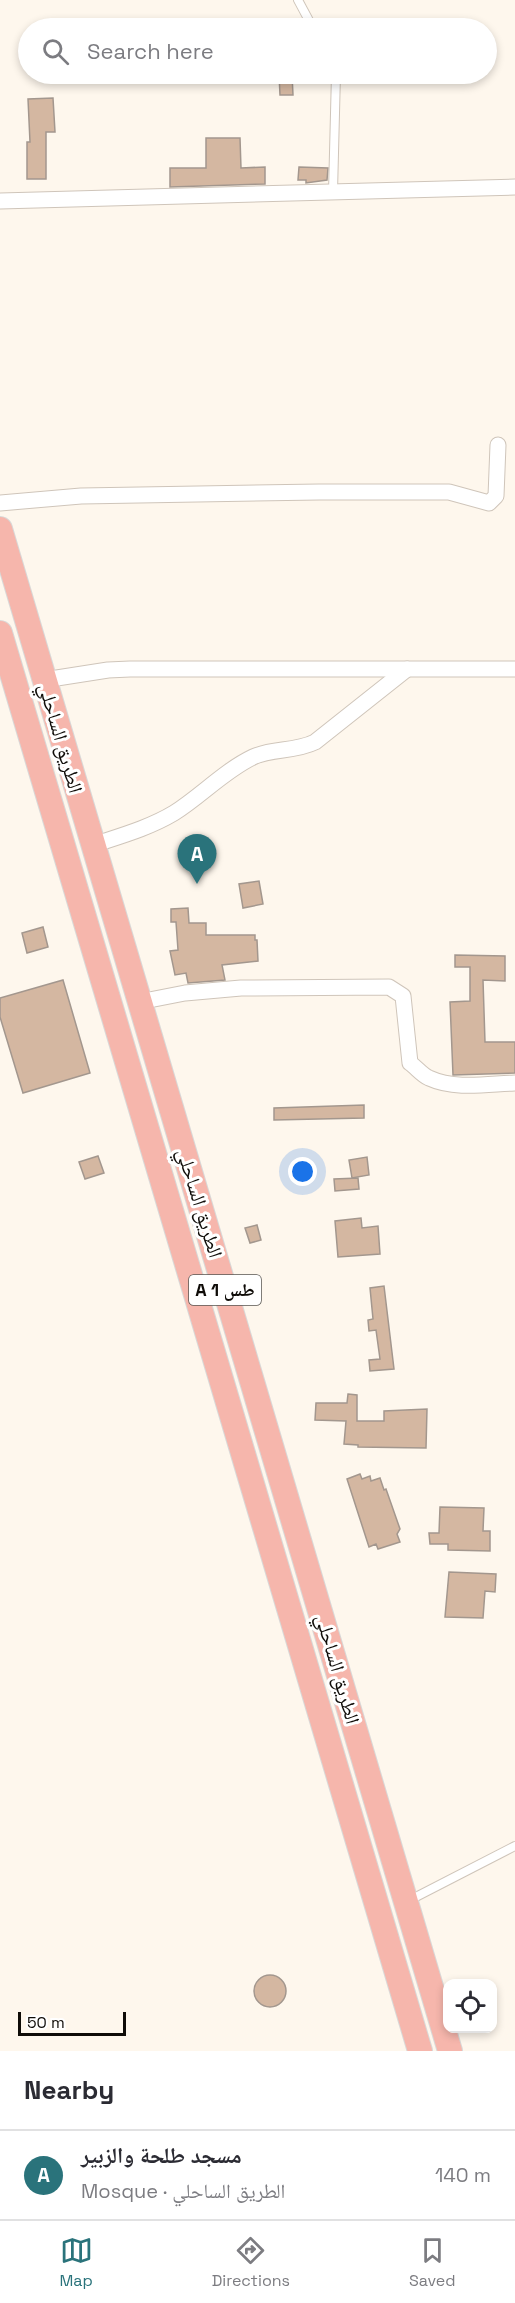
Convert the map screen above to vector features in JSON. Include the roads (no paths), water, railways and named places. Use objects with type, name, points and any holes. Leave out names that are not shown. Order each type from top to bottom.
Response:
[{"type":"highway","name":"الطريق الساحلي","points":[[0,528],[450,2051]]},
{"type":"highway","name":"الطريق الساحلي","points":[[0,633],[420,2051]]},
{"type":"street","points":[[0,201],[515,187]]},
{"type":"street","points":[[0,503],[81,496],[319,492],[449,492],[489,503],[496,496],[498,445]]},
{"type":"street","points":[[45,680],[130,669],[515,669]]},
{"type":"street","points":[[93,845],[134,831],[174,813],[209,786],[252,758],[303,748],[315,742],[406,669]]},
{"type":"street","points":[[139,1002],[185,993],[241,988],[389,987],[403,996],[410,1063],[428,1077],[449,1084],[515,1083]]},
{"type":"lane","points":[[298,0],[308,18]]},
{"type":"lane","points":[[333,192],[336,84]]},
{"type":"lane","points":[[406,1902],[515,1846]]},
{"type":"place","name":"مسجد طلحة والزبير","points":[[197,884]]}]
